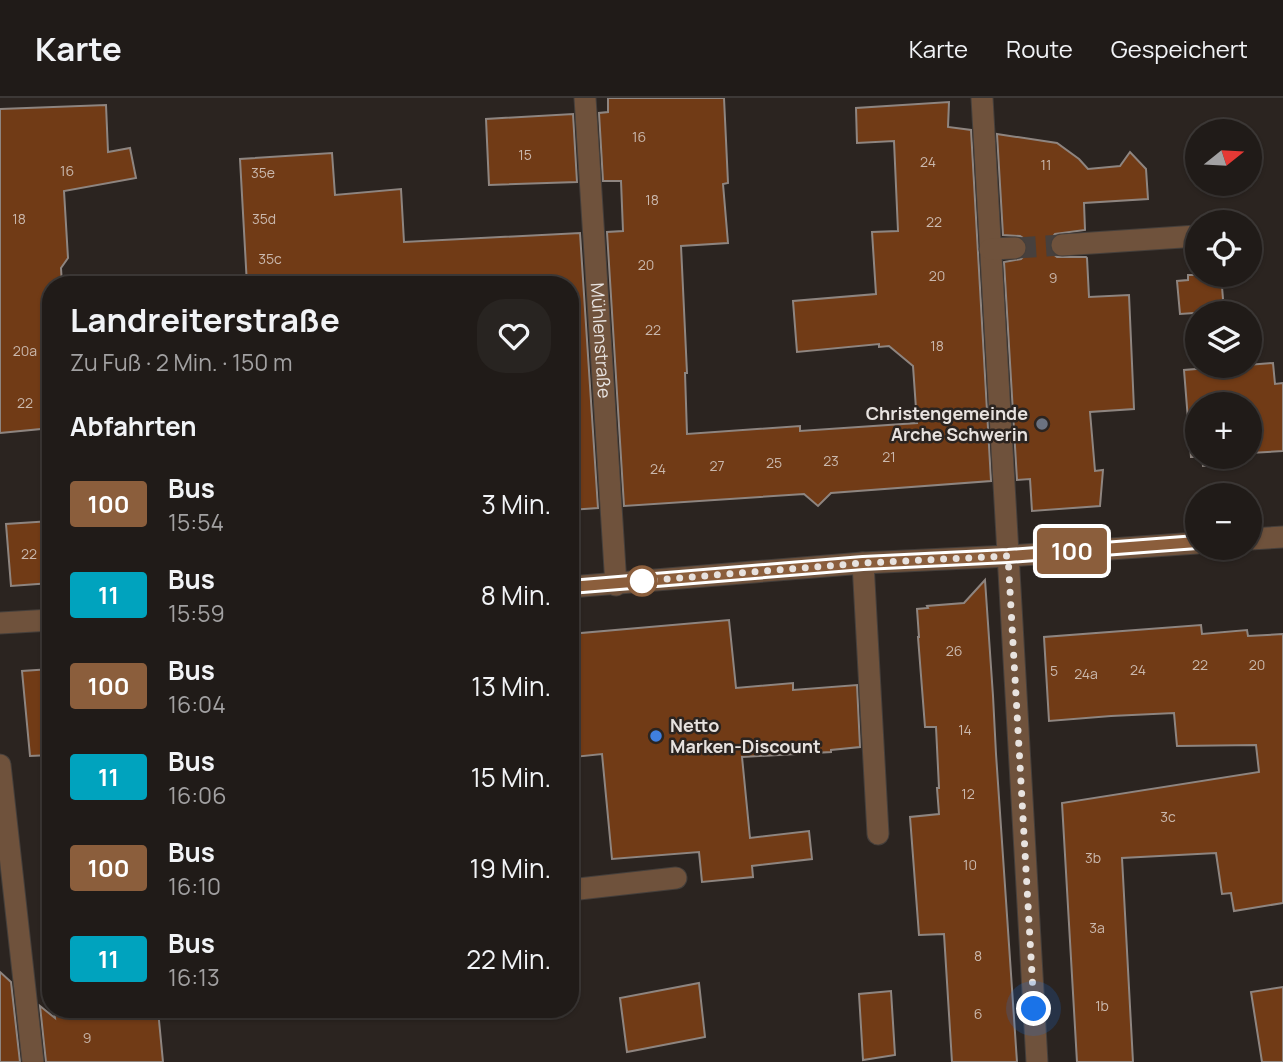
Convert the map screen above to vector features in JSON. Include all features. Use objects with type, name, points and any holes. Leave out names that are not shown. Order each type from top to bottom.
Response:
[{"type":"street","name":"Mühlenstraße","points":[[585,98],[617,584]]},
{"type":"street","points":[[982,98],[1037,1062]]},
{"type":"street","points":[[1062,244],[1185,237]]},
{"type":"street","points":[[990,249],[1015,248]]},
{"type":"street","points":[[1262,538],[1283,537]]},
{"type":"street","points":[[579,586],[863,563],[1185,543]]},
{"type":"street","points":[[863,563],[878,834]]},
{"type":"street","points":[[0,623],[42,621]]},
{"type":"street","points":[[0,765],[10,952],[33,1062]]},
{"type":"street","points":[[579,889],[676,878]]},
{"type":"building","points":[[608,98],[724,98],[728,183],[723,184],[728,243],[681,246],[687,434],[800,426],[800,431],[917,423],[913,366],[889,346],[879,347],[879,344],[797,352],[793,301],[876,294],[872,232],[898,231],[894,141],[857,143],[856,108],[949,102],[948,127],[971,130],[991,481],[831,493],[818,506],[804,494],[624,506],[607,232],[623,231],[621,181],[603,181],[599,113],[608,112]]},
{"type":"building","points":[[106,105],[108,152],[130,148],[136,178],[64,191],[68,258],[61,268],[61,276],[42,276],[42,429],[0,433],[0,109]]},
{"type":"building","points":[[573,114],[577,182],[489,185],[486,119]]},
{"type":"building","points":[[997,134],[1057,143],[1088,169],[1120,166],[1130,152],[1146,169],[1148,199],[1084,203],[1085,230],[1055,234],[1049,245],[1057,257],[1087,258],[1089,297],[1129,295],[1134,409],[1090,412],[1095,471],[1103,470],[1100,506],[1032,511],[1030,479],[1017,480],[1004,262],[1021,259],[1027,253],[1028,247],[1026,240],[1020,236],[1003,235]]},
{"type":"building","points":[[332,153],[335,195],[401,189],[404,242],[580,233],[598,508],[579,509],[579,276],[246,276],[240,159]]},
{"type":"building","points":[[1185,280],[1185,287],[1222,287],[1223,301],[1185,301],[1185,314],[1180,314],[1177,281]]},
{"type":"building","points":[[1273,363],[1275,384],[1283,383],[1283,451],[1262,452],[1262,392],[1186,392],[1184,370],[1185,378],[1262,378],[1262,364]]},
{"type":"building","points":[[42,522],[42,584],[11,586],[6,524]]},
{"type":"building","points":[[985,580],[1017,1062],[952,1062],[944,934],[919,935],[910,817],[939,814],[939,788],[936,727],[925,727],[917,609],[964,603]]},
{"type":"building","name":"Netto Marken-Discount","points":[[729,620],[736,688],[793,683],[793,690],[857,685],[860,747],[831,752],[742,757],[750,838],[809,831],[812,859],[752,866],[753,877],[702,882],[699,852],[612,859],[602,754],[579,756],[579,633]]},
{"type":"building","points":[[1201,625],[1202,634],[1247,630],[1248,636],[1283,634],[1283,903],[1234,911],[1231,893],[1222,894],[1216,853],[1122,858],[1133,1062],[1077,1062],[1062,803],[1259,772],[1256,745],[1177,746],[1174,713],[1049,721],[1044,637]]},
{"type":"building","points":[[42,670],[42,755],[30,756],[22,671]]},
{"type":"building","points":[[0,972],[11,982],[20,1062],[0,1062]]},
{"type":"building","points":[[699,983],[705,1037],[627,1052],[620,998]]},
{"type":"building","points":[[1283,987],[1283,1062],[1262,1062],[1251,992]]},
{"type":"building","points":[[891,991],[895,1055],[863,1060],[859,994]]},
{"type":"building","points":[[40,1006],[42,1018],[159,1018],[163,1062],[46,1062]]},
{"type":"tunnel","points":[[1015,248],[1062,245]]},
{"type":"bus line","name":"100","points":[[579,586],[863,563],[1185,543]]},
{"type":"place","name":"Christengemeinde Arche Schwerin","points":[[1042,424]]},
{"type":"place","name":"Netto Marken-Discount","points":[[656,736]]},
{"type":"route","points":[[642,581],[863,563],[1008,556],[1034,1009]]}]
